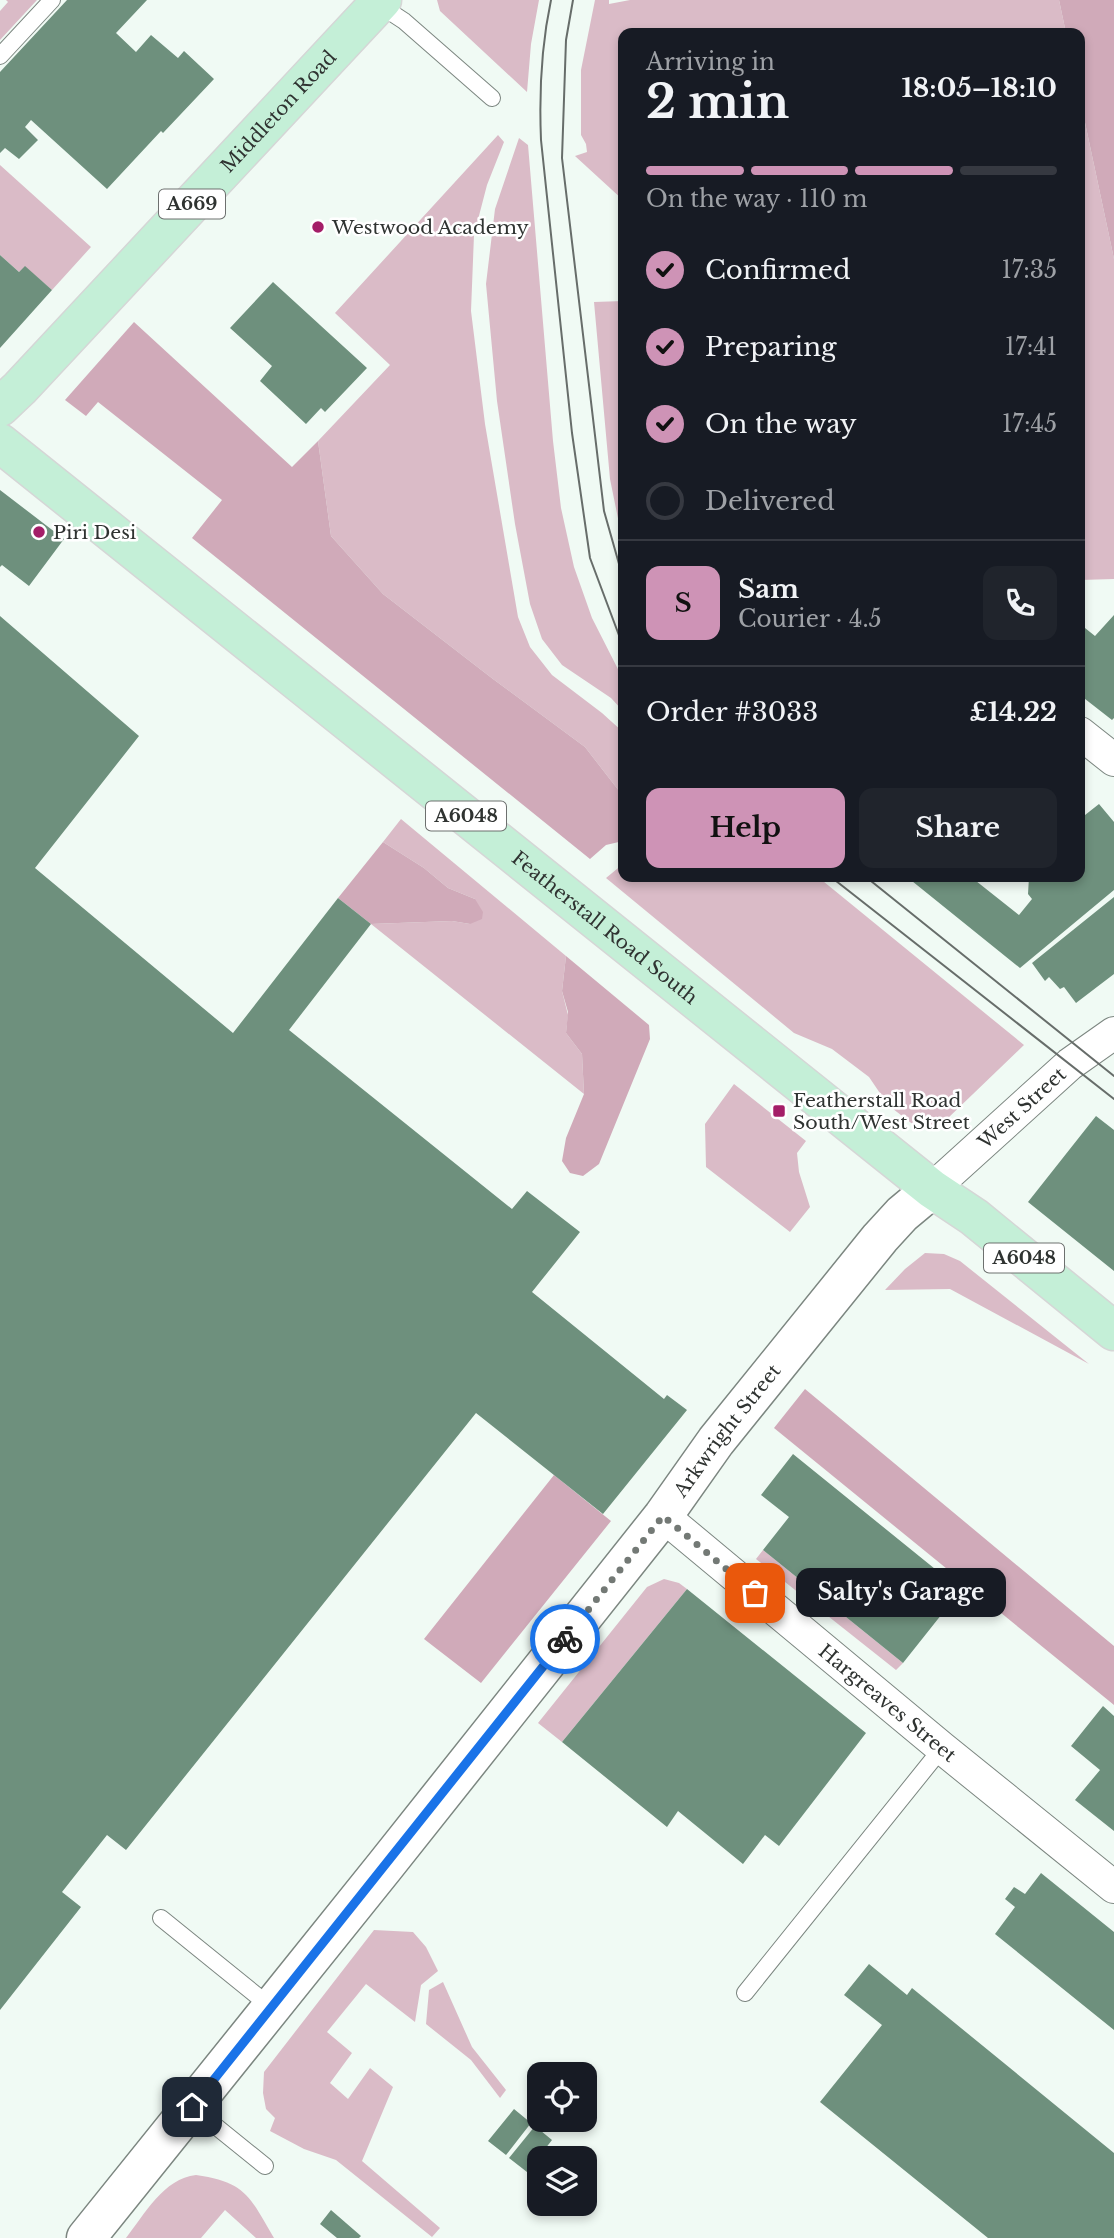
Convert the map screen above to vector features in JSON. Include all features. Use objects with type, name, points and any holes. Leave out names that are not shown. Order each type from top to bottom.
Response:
[{"type":"main road","name":"Middleton Road","points":[[0,407],[377,1]]},
{"type":"main road","name":"Featherstall Road South","points":[[0,443],[932,1189],[974,1217],[1114,1331]]},
{"type":"street","points":[[1085,737],[1114,760]]},
{"type":"street","name":"West Street","points":[[932,1189],[1070,1064],[1114,1033]]},
{"type":"street","name":"Arkwright Street","points":[[86,2238],[663,1516],[716,1441],[880,1238],[902,1214],[932,1189]]},
{"type":"street","name":"Hargreaves Street","points":[[663,1516],[1114,1887]]},
{"type":"lane","points":[[0,56],[52,0]]},
{"type":"lane","points":[[377,1],[404,21],[492,98]]},
{"type":"lane","points":[[745,1993],[942,1748]]},
{"type":"lane","points":[[161,1918],[271,2007]]},
{"type":"lane","points":[[192,2107],[265,2166]]},
{"type":"shaded area","points":[[6,0],[37,0],[0,40],[0,11],[8,2]]},
{"type":"shaded area","points":[[437,0],[539,0],[531,44],[527,92],[440,11]]},
{"type":"shaded area","points":[[595,0],[609,0],[609,4],[630,0],[1059,0],[1065,28],[618,28],[618,195],[575,156],[587,152],[581,135],[581,70]]},
{"type":"shaded area","points":[[1059,0],[1114,0],[1114,259],[1085,123],[1085,28],[1065,28]]},
{"type":"shaded area","points":[[1085,123],[1114,259],[1114,579],[1085,580]]},
{"type":"shaded area","points":[[498,135],[504,142],[487,185],[474,235],[471,311],[485,424],[518,617],[530,647],[552,675],[618,727],[618,790],[585,747],[383,594],[331,536],[318,441],[390,365],[335,313]]},
{"type":"shaded area","points":[[519,138],[528,145],[561,508],[574,567],[592,618],[618,669],[618,706],[562,665],[542,639],[530,604],[497,401],[486,284],[495,209]]},
{"type":"shaded area","points":[[0,165],[91,247],[52,290],[25,267],[19,272],[0,255]]},
{"type":"shaded area","points":[[618,301],[618,518],[610,479],[594,302]]},
{"type":"shaded area","points":[[134,322],[292,467],[318,441],[331,536],[383,594],[585,747],[618,790],[618,842],[606,845],[590,859],[192,538],[222,500],[98,402],[86,416],[65,400]]},
{"type":"shaded area","points":[[401,819],[566,956],[562,991],[568,1015],[566,1033],[582,1054],[584,1094],[371,924],[452,921],[470,924],[475,899],[448,888],[424,868],[383,842]]},
{"type":"shaded area","points":[[383,842],[424,868],[448,888],[475,899],[483,912],[482,919],[470,924],[452,921],[371,924],[338,898]]},
{"type":"shaded area","points":[[618,868],[618,882],[824,882],[1024,1045],[947,1119],[932,1126],[915,1126],[888,1105],[869,1077],[832,1049],[794,1033],[606,878]]},
{"type":"shaded area","points":[[566,956],[649,1025],[650,1039],[599,1164],[583,1176],[570,1173],[562,1161],[566,1138],[584,1094],[582,1054],[566,1033],[568,1012],[562,991]]},
{"type":"shaded area","points":[[734,1084],[806,1141],[797,1153],[799,1172],[810,1207],[790,1232],[706,1167],[705,1124]]},
{"type":"shaded area","points":[[925,1253],[944,1254],[960,1261],[1089,1364],[950,1289],[885,1290]]},
{"type":"shaded area","points":[[805,1389],[1114,1646],[1114,1705],[774,1428]]},
{"type":"shaded area","points":[[554,1475],[611,1521],[481,1683],[424,1639]]},
{"type":"shaded area","points":[[763,1550],[903,1663],[896,1670],[756,1559]]},
{"type":"shaded area","points":[[664,1579],[679,1583],[687,1589],[562,1742],[538,1723],[647,1587]]},
{"type":"shaded area","points":[[374,1930],[413,1932],[426,1947],[438,1971],[421,1985],[415,2022],[366,1984],[327,2032],[352,2053],[330,2083],[348,2099],[370,2068],[393,2087],[362,2161],[440,2228],[432,2237],[336,2160],[304,2149],[270,2131],[275,2118],[266,2109],[263,2093],[264,2072]]},
{"type":"shaded area","points":[[443,1982],[472,2047],[506,2090],[500,2098],[471,2060],[426,2024],[429,1990]]},
{"type":"shaded area","points":[[196,2175],[226,2182],[245,2194],[274,2238],[256,2238],[225,2210],[201,2238],[126,2238],[165,2190],[174,2183]]},
{"type":"building","points":[[67,0],[147,0],[116,33],[136,52],[151,35],[178,58],[184,51],[214,79],[107,189],[31,120],[25,127],[38,140],[19,159],[5,148],[0,153],[0,72]]},
{"type":"building","points":[[0,255],[19,272],[25,266],[52,290],[0,348]]},
{"type":"building","points":[[273,282],[367,368],[325,412],[321,408],[306,424],[260,381],[272,366],[230,328]]},
{"type":"building","points":[[0,490],[64,539],[29,586],[2,565],[0,567]]},
{"type":"building","points":[[1114,615],[1112,720],[1085,699],[1085,628],[1095,636]]},
{"type":"building","points":[[0,616],[139,736],[35,868],[233,1033],[338,898],[371,924],[289,1030],[512,1209],[527,1191],[580,1232],[532,1292],[664,1399],[667,1395],[687,1410],[603,1514],[476,1413],[126,1850],[107,1835],[62,1892],[81,1907],[0,2010]]},
{"type":"building","points":[[1099,804],[1114,822],[1114,890],[1020,968],[913,882],[977,882],[1019,915],[1032,899],[1028,894],[1029,882],[1085,882],[1085,815]]},
{"type":"building","points":[[1114,897],[1114,974],[1076,1003],[1064,987],[1060,989],[1049,977],[1045,981],[1032,963]]},
{"type":"building","points":[[1096,1116],[1114,1130],[1114,1271],[1028,1202]]},
{"type":"building","points":[[793,1454],[961,1590],[903,1663],[763,1550],[789,1517],[761,1495]]},
{"type":"building","points":[[687,1589],[866,1733],[779,1846],[765,1835],[743,1864],[678,1811],[667,1827],[562,1742]]},
{"type":"building","points":[[1103,1706],[1114,1716],[1114,1831],[1075,1800],[1100,1770],[1071,1746]]},
{"type":"building","points":[[1041,1873],[1114,1932],[1114,2030],[995,1934],[1015,1907],[1005,1899],[1014,1887],[1025,1894]]},
{"type":"building","points":[[869,1964],[907,1995],[912,1988],[1114,2153],[1114,2238],[988,2238],[820,2102],[882,2025],[844,1995]]},
{"type":"building","points":[[514,2109],[527,2120],[527,2128],[506,2155],[488,2141]]},
{"type":"building","points":[[530,2132],[542,2132],[552,2140],[547,2146],[527,2146],[527,2172],[509,2158]]},
{"type":"building","points":[[331,2210],[361,2236],[337,2238],[320,2224]]},
{"type":"tram line","points":[[551,0],[542,70],[541,140],[572,433],[590,558],[618,633]]},
{"type":"tram line","points":[[573,0],[566,40],[562,158],[604,511],[618,560]]},
{"type":"tram line","points":[[837,882],[1114,1099]]},
{"type":"tram line","points":[[872,882],[1114,1076]]},
{"type":"way so far","points":[[565,1639],[663,1516],[755,1593]]},
{"type":"place","name":"Westwood Academy","points":[[318,227]]},
{"type":"place","name":"Piri Desi","points":[[39,532]]},
{"type":"place","name":"Featherstall Road South/West Street","points":[[779,1111]]},
{"type":"place","name":"Salty's Garage","points":[[755,1593]]},
{"type":"route","points":[[192,2107],[565,1639]]}]
